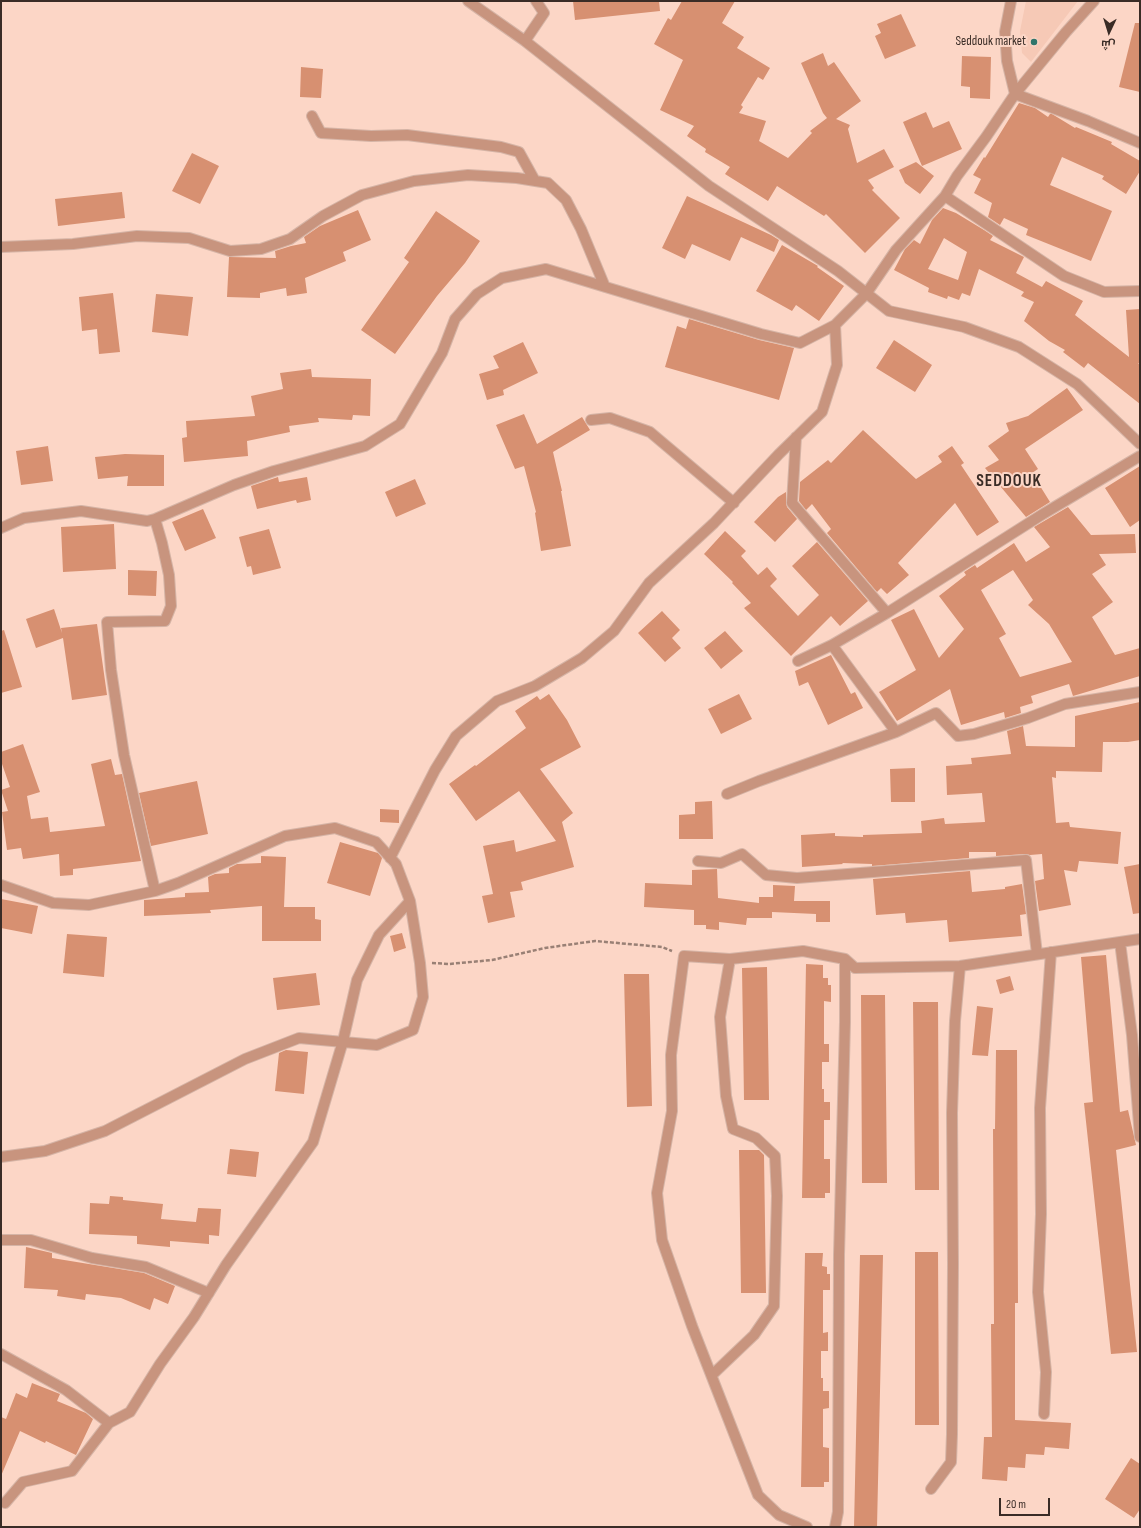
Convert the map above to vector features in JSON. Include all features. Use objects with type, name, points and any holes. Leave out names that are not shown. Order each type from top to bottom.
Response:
[{"type":"street","points":[[468,1],[525,41],[709,186],[815,255],[889,311],[964,327],[1020,347],[1077,384],[1140,444]]},
{"type":"street","points":[[525,41],[544,13],[536,1]]},
{"type":"street","points":[[1011,1],[1005,32],[1007,61],[1015,94]]},
{"type":"street","points":[[1,528],[24,518],[81,511],[147,521],[155,519],[234,485],[274,471],[365,446],[400,424],[442,354],[455,319],[476,294],[502,278],[546,269],[761,334],[800,343],[835,325],[866,294],[896,250],[945,196],[957,176],[1015,94],[1066,32],[1094,1]]},
{"type":"street","points":[[1015,94],[1088,121],[1140,143]]},
{"type":"street","points":[[312,116],[321,133],[371,136],[407,135],[501,147],[519,152],[535,181]]},
{"type":"street","points":[[1,247],[73,244],[137,236],[189,238],[230,251],[261,249],[290,239],[323,216],[362,195],[414,181],[468,175],[517,178],[548,183],[566,200],[581,229],[605,287]]},
{"type":"street","points":[[945,196],[1064,276],[1104,292],[1140,291]]},
{"type":"street","points":[[390,858],[435,770],[456,736],[498,700],[536,686],[582,658],[614,631],[649,583],[714,523],[779,454],[822,412],[837,365],[835,325]]},
{"type":"street","points":[[591,420],[610,418],[650,432],[734,503]]},
{"type":"street","points":[[796,437],[792,503],[887,613]]},
{"type":"street","points":[[798,661],[832,645],[887,613],[1043,514],[1140,456]]},
{"type":"street","points":[[155,519],[162,543],[168,575],[170,606],[165,621],[107,622],[111,670],[124,755],[155,891]]},
{"type":"street","points":[[832,645],[896,732]]},
{"type":"street","points":[[727,794],[896,732],[936,712],[958,736],[974,734],[1028,718],[1065,704],[1140,692]]},
{"type":"street","points":[[1,885],[53,903],[89,905],[155,891],[178,883],[285,836],[335,828],[376,842],[396,864],[410,901],[420,963],[423,997],[413,1030],[377,1045],[299,1038],[245,1059],[105,1131],[45,1151],[1,1157]]},
{"type":"street","points":[[698,861],[721,864],[742,854],[766,875],[797,878],[1026,860],[1037,954]]},
{"type":"street","points":[[5,1503],[23,1482],[72,1471],[109,1424],[130,1412],[160,1364],[194,1317],[226,1265],[312,1142],[343,1041],[357,980],[379,935],[410,901]]},
{"type":"street","points":[[807,1527],[779,1514],[758,1496],[692,1326],[662,1240],[657,1193],[672,1111],[671,1055],[684,956],[730,959],[804,952],[845,959],[855,968],[960,966],[1140,940]]},
{"type":"street","points":[[1120,942],[1132,1035],[1140,1137]]},
{"type":"street","points":[[1044,1414],[1046,1372],[1038,1292],[1041,1214],[1040,1108],[1051,952]]},
{"type":"street","points":[[712,1375],[754,1335],[774,1306],[776,1196],[775,1156],[756,1138],[733,1129],[726,1096],[720,1017],[730,959]]},
{"type":"street","points":[[835,1527],[838,1512],[839,1255],[845,1022],[845,959]]},
{"type":"street","points":[[931,1489],[951,1462],[952,1448],[952,1113],[955,1021],[960,966]]},
{"type":"street","points":[[1,1240],[31,1240],[92,1258],[146,1267],[209,1293]]},
{"type":"street","points":[[1,1354],[66,1390],[109,1424]]},
{"type":"path","points":[[449,964],[492,960],[545,948],[595,941],[662,947],[684,956]]},
{"type":"shaded area","name":"Seddouk market","points":[[1026,1],[1078,1],[1031,62],[1022,53],[1020,31]]},
{"type":"building","points":[[573,1],[659,1],[660,11],[575,20]]},
{"type":"building","points":[[682,1],[735,1],[722,23],[744,37],[737,48],[770,68],[763,80],[758,77],[741,105],[743,107],[739,113],[766,121],[759,141],[788,158],[812,133],[810,131],[827,118],[823,113],[801,63],[823,53],[828,66],[834,62],[861,101],[836,119],[850,125],[848,129],[857,163],[884,149],[894,167],[868,180],[874,188],[872,190],[900,218],[865,253],[826,214],[824,216],[777,186],[768,201],[725,174],[730,167],[705,152],[706,149],[687,136],[694,126],[660,110],[683,60],[654,44],[668,18],[671,20]]},
{"type":"building","points":[[901,14],[916,46],[885,59],[875,36],[881,33],[877,24]]},
{"type":"building","points":[[1135,23],[1140,23],[1140,92],[1119,87]]},
{"type":"building","points":[[962,56],[991,57],[990,99],[970,98],[970,87],[961,86]]},
{"type":"building","points":[[301,67],[323,69],[321,98],[300,97]]},
{"type":"building","points":[[1019,103],[1035,108],[1048,117],[1052,114],[1075,128],[1076,127],[1112,142],[1111,144],[1140,161],[1140,171],[1126,194],[1102,179],[1104,176],[1062,157],[1050,185],[1112,211],[1091,261],[1026,235],[1028,229],[1004,218],[1000,225],[988,217],[992,203],[974,193],[981,179],[973,175]]},
{"type":"building","points":[[926,112],[933,128],[949,121],[962,149],[922,166],[903,122]]},
{"type":"building","points":[[192,153],[219,166],[200,204],[172,191]]},
{"type":"building","points":[[916,162],[934,176],[920,194],[905,183],[899,170]]},
{"type":"building","points":[[122,192],[125,218],[58,226],[55,199]]},
{"type":"building","points":[[687,196],[779,240],[774,252],[741,237],[730,261],[692,244],[685,259],[662,248]]},
{"type":"building","points":[[943,208],[956,213],[993,236],[990,240],[1024,257],[1016,273],[1042,287],[1046,281],[1083,301],[1075,315],[1129,357],[1126,310],[1140,309],[1140,363],[1138,363],[1140,365],[1140,404],[1088,363],[1084,368],[1063,352],[1065,350],[1049,341],[1024,321],[1034,302],[1021,296],[1024,292],[979,269],[970,296],[962,293],[959,300],[948,296],[947,299],[928,292],[929,288],[894,270],[905,249],[914,240],[920,244],[932,220]],"holes":[[[944,238],[967,252],[958,280],[928,269]]]},
{"type":"building","points":[[358,210],[371,240],[343,252],[346,261],[305,278],[307,293],[287,296],[286,288],[260,293],[260,298],[227,297],[229,257],[276,258],[275,251],[306,243],[304,237],[320,226]]},
{"type":"building","points":[[436,211],[480,241],[465,263],[437,296],[395,354],[361,330],[409,262],[404,258]]},
{"type":"building","points":[[782,245],[818,266],[817,267],[844,286],[819,321],[796,305],[792,311],[756,291]]},
{"type":"building","points":[[113,293],[120,352],[99,354],[97,329],[82,331],[79,297]]},
{"type":"building","points":[[156,294],[193,297],[188,336],[152,332]]},
{"type":"building","points":[[689,319],[759,340],[794,348],[779,400],[665,367],[677,326],[686,329]]},
{"type":"building","points":[[894,340],[932,365],[915,392],[876,368]]},
{"type":"building","points":[[523,342],[538,373],[503,390],[504,395],[487,400],[479,374],[499,368],[493,356]]},
{"type":"building","points":[[311,369],[312,377],[371,379],[370,416],[353,415],[352,420],[318,418],[319,422],[289,426],[290,432],[247,441],[248,456],[184,462],[182,438],[187,437],[186,421],[255,416],[251,396],[283,389],[280,373]]},
{"type":"building","points":[[1067,388],[1083,410],[1025,449],[1038,469],[1032,473],[1050,502],[1026,517],[985,468],[999,460],[988,446],[1009,431],[1006,423],[1028,416]]},
{"type":"building","points":[[524,414],[537,444],[582,417],[590,430],[553,452],[562,491],[571,546],[541,551],[536,512],[524,466],[515,469],[496,425]]},
{"type":"building","points":[[863,430],[916,479],[942,462],[938,456],[952,446],[964,463],[961,465],[999,522],[977,536],[955,503],[898,563],[909,575],[887,594],[881,588],[877,592],[827,533],[831,529],[812,504],[806,510],[799,501],[800,482],[828,460],[831,463]]},
{"type":"building","points":[[48,446],[53,481],[21,485],[16,451]]},
{"type":"building","points":[[125,454],[164,455],[164,486],[127,486],[128,476],[98,479],[95,457]]},
{"type":"building","points":[[1140,466],[1140,520],[1130,527],[1105,488]]},
{"type":"building","points":[[278,477],[279,482],[307,477],[311,500],[297,503],[296,500],[257,509],[251,486]]},
{"type":"building","points":[[415,479],[426,504],[396,517],[385,492]]},
{"type":"building","points":[[786,492],[787,507],[797,519],[775,542],[754,522],[778,497]]},
{"type":"building","points":[[1068,507],[1091,535],[1135,534],[1136,553],[1099,554],[1106,565],[1092,574],[1113,602],[1092,617],[1115,655],[1140,648],[1140,676],[1073,696],[1069,684],[1031,696],[1033,703],[1020,707],[1021,713],[1005,718],[1004,712],[961,725],[950,689],[897,721],[879,692],[916,670],[891,620],[914,609],[939,658],[964,629],[939,596],[966,575],[964,572],[975,565],[977,568],[1014,543],[1026,562],[1050,547],[1034,527]],"holes":[[[1013,570],[1033,600],[1028,605],[1049,624],[1072,662],[1020,677],[999,638],[1006,634],[981,590]]]},
{"type":"building","points":[[203,509],[216,538],[185,551],[172,522]]},
{"type":"building","points":[[114,524],[116,569],[63,572],[61,527]]},
{"type":"building","points":[[269,529],[281,568],[253,575],[251,566],[247,567],[239,537]]},
{"type":"building","points":[[725,531],[746,551],[741,556],[758,575],[767,567],[777,579],[770,586],[798,616],[819,595],[792,566],[817,542],[868,601],[840,626],[831,616],[791,656],[744,608],[751,603],[732,583],[733,582],[704,554]]},
{"type":"building","points":[[128,570],[157,571],[156,596],[128,595]]},
{"type":"building","points":[[54,609],[62,633],[61,628],[97,624],[107,695],[72,700],[63,638],[36,648],[26,619]]},
{"type":"building","points":[[662,611],[680,630],[672,638],[681,648],[665,662],[638,633]]},
{"type":"building","points":[[4,630],[22,687],[1,693],[1,631]]},
{"type":"building","points":[[725,631],[743,651],[721,669],[704,648]]},
{"type":"building","points":[[831,655],[851,694],[855,692],[863,708],[828,725],[808,682],[799,686],[795,671]]},
{"type":"building","points":[[549,694],[567,720],[581,747],[540,769],[573,813],[562,822],[574,867],[521,882],[523,890],[510,892],[515,917],[488,923],[482,896],[493,894],[483,846],[514,840],[516,852],[556,841],[519,791],[476,821],[449,784],[475,765],[476,766],[526,728],[515,711],[537,696],[540,700]]},
{"type":"building","points":[[739,694],[752,719],[721,734],[708,709]]},
{"type":"building","points":[[1140,702],[1140,740],[1128,742],[1103,742],[1102,772],[1056,771],[1056,778],[1052,777],[1056,823],[1069,822],[1070,827],[1121,832],[1118,864],[1079,861],[1077,872],[1064,870],[1071,905],[1039,911],[1035,881],[1044,879],[1042,854],[996,856],[996,852],[969,852],[969,858],[872,866],[872,864],[842,863],[843,864],[802,867],[801,835],[835,833],[835,836],[863,837],[863,835],[922,833],[921,821],[944,818],[945,824],[985,822],[982,793],[947,795],[946,766],[972,764],[971,758],[1011,754],[1007,731],[1023,726],[1026,746],[1075,747],[1075,716]]},
{"type":"building","points":[[23,744],[40,792],[27,796],[31,819],[48,817],[50,832],[105,826],[91,764],[111,759],[115,775],[122,774],[141,861],[73,869],[73,875],[60,876],[59,854],[23,859],[21,848],[7,850],[2,812],[8,811],[1,790],[10,787],[1,761],[1,752]]},
{"type":"building","points":[[915,768],[915,802],[891,802],[890,769]]},
{"type":"building","points":[[197,781],[208,834],[151,846],[139,793]]},
{"type":"building","points":[[712,801],[713,839],[679,839],[679,815],[695,814],[695,802]]},
{"type":"building","points":[[380,809],[399,810],[399,823],[380,822]]},
{"type":"building","points":[[340,842],[378,853],[382,858],[370,896],[327,883]]},
{"type":"building","points":[[261,856],[286,857],[284,907],[315,907],[315,919],[321,920],[321,941],[262,941],[262,906],[210,910],[211,913],[144,916],[144,900],[185,897],[185,893],[209,892],[208,877],[215,874],[229,873],[229,868],[237,864],[261,863]]},
{"type":"building","points":[[1140,864],[1140,913],[1133,914],[1124,867]]},
{"type":"building","points":[[717,869],[718,898],[759,903],[759,897],[773,897],[773,885],[795,886],[794,901],[830,901],[830,922],[816,922],[816,914],[772,912],[772,918],[747,918],[746,925],[719,922],[719,930],[706,929],[706,925],[694,925],[694,910],[644,907],[645,883],[692,885],[692,870]]},
{"type":"building","points":[[970,871],[972,892],[1005,889],[1005,887],[1022,884],[1026,914],[1020,915],[1022,936],[949,942],[947,920],[906,923],[905,913],[876,915],[873,879]]},
{"type":"building","points":[[1,899],[38,906],[32,934],[1,928]]},
{"type":"building","points":[[402,933],[406,948],[394,952],[390,936]]},
{"type":"building","points":[[67,934],[107,937],[104,977],[63,973]]},
{"type":"building","points":[[1106,955],[1120,1112],[1128,1110],[1136,1145],[1116,1150],[1137,1352],[1111,1354],[1084,1103],[1093,1102],[1081,957]]},
{"type":"building","points":[[806,964],[823,965],[823,978],[828,978],[828,985],[831,985],[831,1002],[824,1001],[824,1044],[829,1044],[829,1062],[822,1062],[822,1089],[824,1089],[824,1102],[830,1102],[830,1120],[824,1120],[824,1159],[830,1159],[830,1193],[825,1193],[825,1198],[802,1198]]},
{"type":"building","points":[[767,967],[769,1100],[744,1100],[742,968]]},
{"type":"building","points":[[316,973],[320,1005],[277,1010],[273,978]]},
{"type":"building","points":[[624,974],[649,974],[652,1106],[627,1107]]},
{"type":"building","points":[[1010,976],[1014,990],[1000,994],[996,980]]},
{"type":"building","points":[[861,995],[885,995],[887,1183],[862,1183]]},
{"type":"building","points":[[913,1002],[938,1002],[939,1190],[915,1190]]},
{"type":"building","points":[[977,1006],[993,1008],[988,1056],[972,1055]]},
{"type":"building","points":[[286,1050],[308,1052],[304,1094],[275,1091],[279,1053]]},
{"type":"building","points":[[996,1050],[1017,1050],[1018,1303],[1015,1303],[1015,1420],[1071,1423],[1069,1449],[1045,1447],[1044,1455],[1026,1454],[1025,1468],[1008,1467],[1007,1481],[982,1479],[984,1437],[992,1437],[991,1324],[994,1324],[993,1129],[995,1129]]},
{"type":"building","points":[[230,1149],[259,1152],[256,1177],[227,1174]]},
{"type":"building","points":[[739,1150],[759,1150],[764,1155],[766,1293],[741,1293]]},
{"type":"building","points":[[110,1196],[123,1197],[123,1200],[163,1204],[161,1219],[196,1222],[198,1208],[221,1209],[219,1236],[209,1235],[209,1244],[170,1241],[170,1247],[137,1244],[137,1236],[89,1234],[90,1203],[109,1204]]},
{"type":"building","points":[[26,1247],[52,1253],[52,1258],[144,1273],[175,1286],[168,1304],[154,1298],[150,1310],[121,1298],[86,1294],[85,1300],[57,1296],[58,1290],[24,1288]]},
{"type":"building","points":[[915,1252],[938,1252],[939,1425],[915,1425]]},
{"type":"building","points":[[805,1253],[823,1253],[822,1266],[827,1267],[827,1274],[830,1274],[830,1290],[823,1290],[823,1333],[828,1332],[828,1351],[821,1351],[821,1378],[823,1378],[823,1391],[829,1391],[829,1408],[823,1409],[823,1447],[829,1448],[829,1482],[824,1482],[824,1487],[801,1487]]},
{"type":"building","points":[[860,1255],[883,1255],[877,1527],[854,1527]]},
{"type":"building","points":[[32,1383],[60,1394],[57,1401],[86,1413],[93,1419],[76,1455],[20,1431],[1,1476],[1,1417],[6,1419],[16,1393],[27,1398]]},
{"type":"building","points":[[1131,1458],[1140,1464],[1140,1509],[1134,1518],[1105,1499]]},
{"type":"place","name":"Seddouk market","points":[[1034,42]]},
{"type":"district","name":"SEDDOUK","points":[[1009,482]]}]
